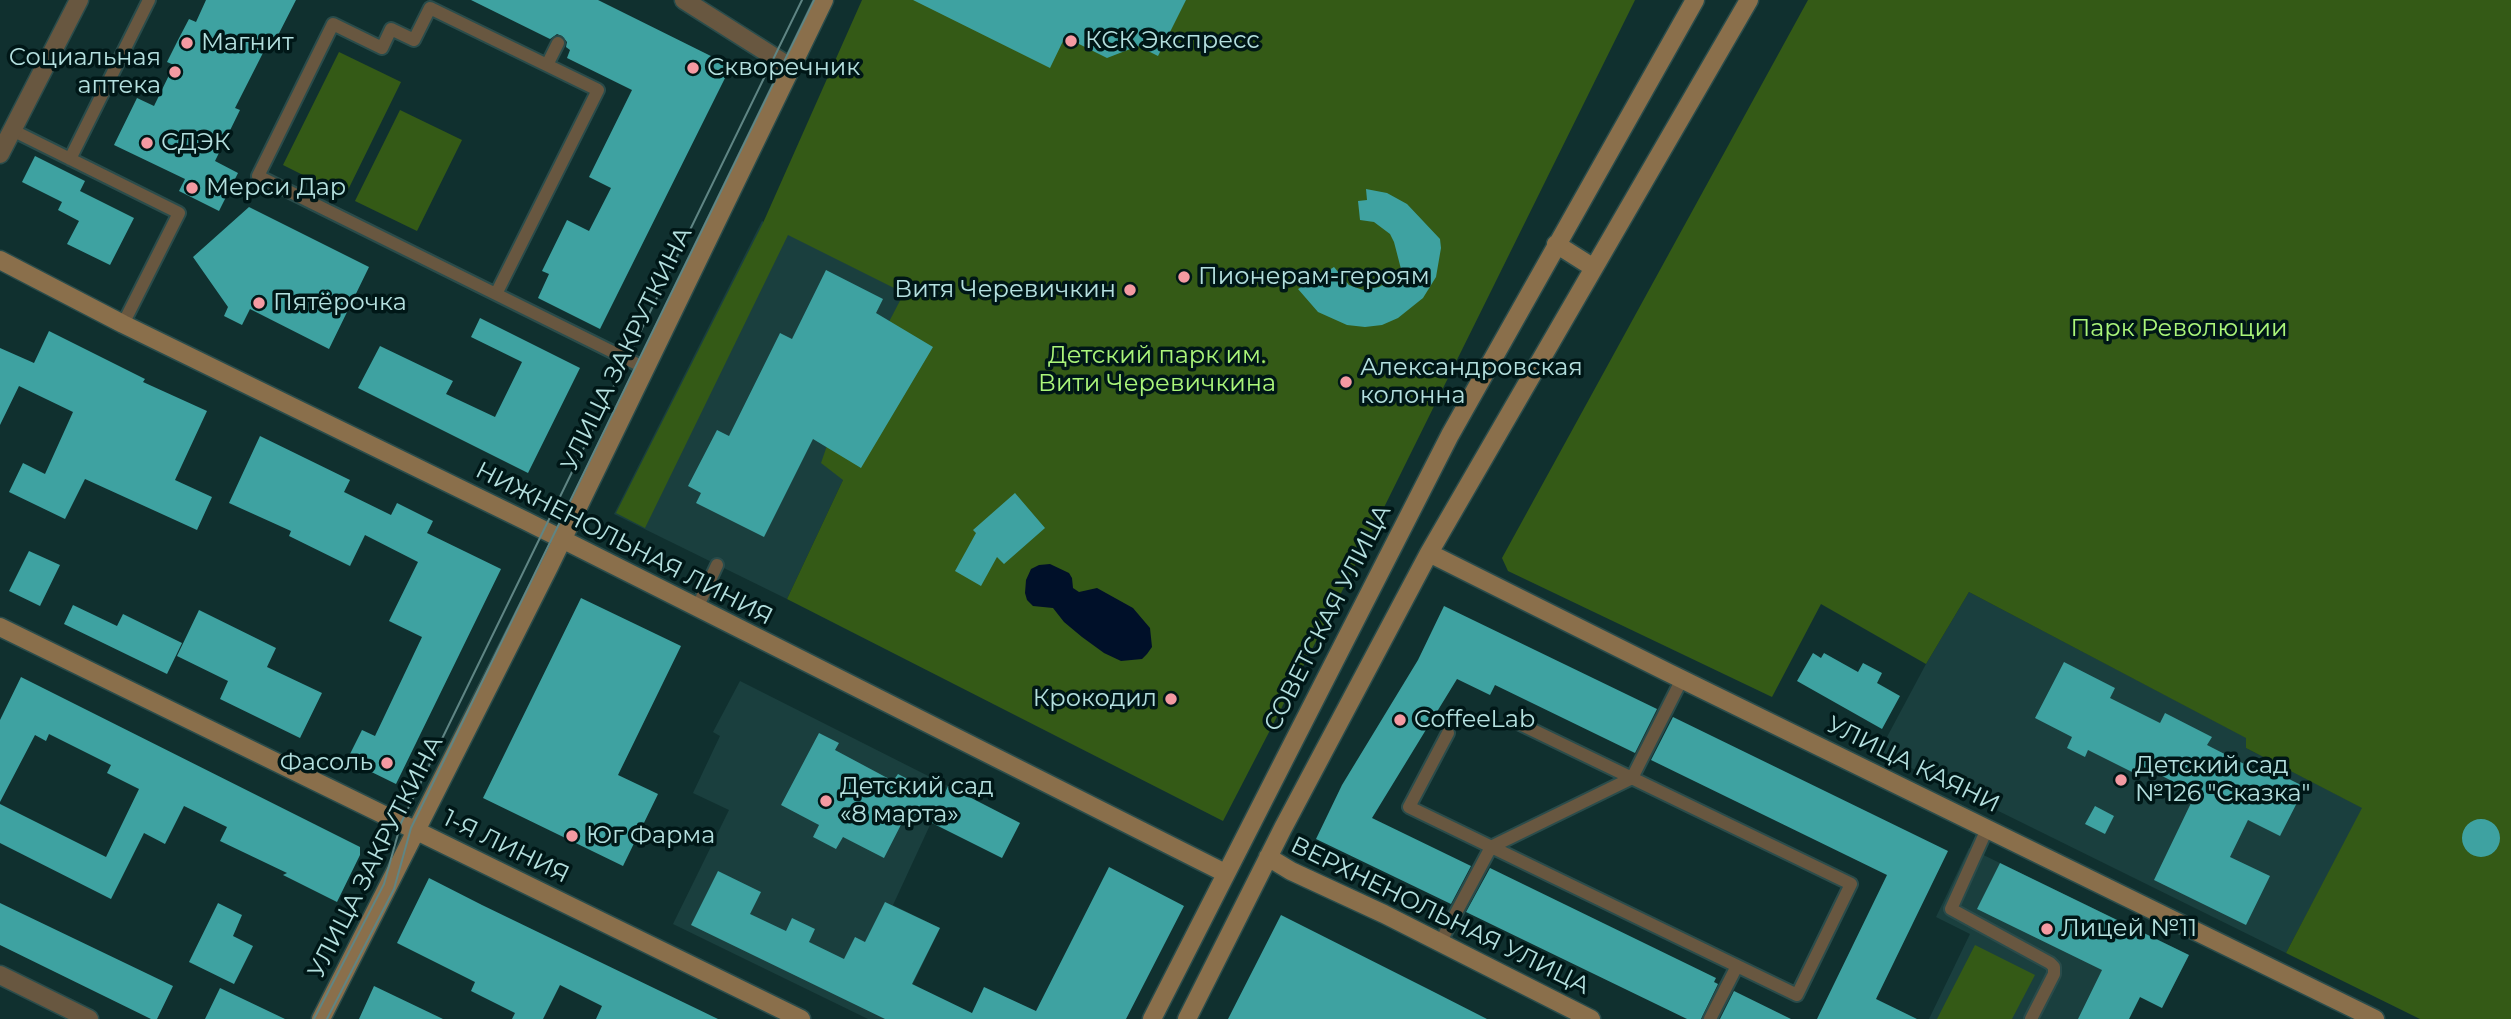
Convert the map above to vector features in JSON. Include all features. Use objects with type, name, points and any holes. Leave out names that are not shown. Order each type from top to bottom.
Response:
[{"type":"main road","name":"УЛИЦА ЗАКРУТКИНА","points":[[321,1019],[562,540],[824,0]]},
{"type":"main road","name":"СОВЕТСКАЯ УЛИЦА","points":[[1152,1019],[1450,435],[1695,0]]},
{"type":"main road","points":[[1187,1019],[1268,857],[1429,553],[1749,0]]},
{"type":"main road","points":[[1556,244],[1594,268]]},
{"type":"main road","name":"НИЖНЕНОЛЬНАЯ ЛИНИЯ","points":[[0,260],[123,324],[562,540],[1225,873]]},
{"type":"main road","name":"УЛИЦА КАЯНИ","points":[[1429,553],[2354,1014],[2375,1019]]},
{"type":"main road","name":"1-Я ЛИНИЯ","points":[[0,627],[801,1019]]},
{"type":"main road","points":[[1225,873],[1268,857]]},
{"type":"main road","name":"ВЕРХНЕНОЛЬНАЯ УЛИЦА","points":[[1268,857],[1591,1019]]},
{"type":"street","points":[[0,154],[79,0]]},
{"type":"street","points":[[684,0],[790,67]]},
{"type":"street","points":[[0,975],[89,1019]]},
{"type":"lane","points":[[71,159],[149,0]]},
{"type":"lane","points":[[496,294],[598,90],[430,8],[414,40],[391,29],[382,48],[333,24],[258,176],[645,368]]},
{"type":"lane","points":[[547,65],[558,43]]},
{"type":"lane","points":[[12,130],[179,213],[123,324]]},
{"type":"lane","points":[[697,608],[717,565]]},
{"type":"lane","points":[[1440,943],[1491,847],[1632,778],[1682,679]]},
{"type":"lane","points":[[1448,733],[1409,807],[1797,995],[1851,884],[1516,722]]},
{"type":"lane","points":[[1987,829],[1951,909],[2050,962],[2054,967],[2054,974],[2031,1019]]},
{"type":"lane","points":[[1710,1019],[1737,966]]},
{"type":"shaded area","points":[[762,221],[905,293],[832,431],[843,480],[787,599],[614,514]]},
{"type":"shaded area","points":[[1050,564],[1069,573],[1073,588],[1079,592],[1097,588],[1133,608],[1150,628],[1152,647],[1147,654],[1142,659],[1121,661],[1082,637],[1064,622],[1053,608],[1033,606],[1025,593],[1026,580],[1031,569]]},
{"type":"shaded area","name":"Детский сад №126 \"Сказка\"","points":[[1969,592],[2247,738],[2246,748],[2363,808],[2286,953],[1879,752],[1926,664]]},
{"type":"shaded area","points":[[740,681],[948,786],[893,905],[940,928],[896,1019],[868,1019],[673,924],[729,810],[693,793],[720,736],[713,732]]},
{"type":"shaded area","name":"Лицей №11","points":[[1969,848],[2189,955],[2162,1008],[2140,997],[2129,1019],[1929,1019],[1970,934],[1936,917]]},
{"type":"green space","name":"Детский парк им. Вити Черевичкина","points":[[862,0],[1635,0],[1354,568],[1223,821],[787,599],[843,480],[821,463],[832,431],[904,293],[788,235],[645,528],[616,513],[763,223]]},
{"type":"green space","name":"Парк Революции","points":[[1808,0],[2511,0],[2511,1019],[2420,1019],[2286,953],[2362,808],[2246,748],[2246,738],[1969,592],[1926,664],[1821,604],[1772,697],[1508,571],[1502,558]]},
{"type":"green space","points":[[339,52],[401,82],[345,196],[283,165]]},
{"type":"green space","points":[[400,110],[462,140],[417,231],[355,201]]},
{"type":"green space","points":[[1975,945],[2035,975],[2012,1019],[1937,1019]]},
{"type":"building","points":[[206,0],[296,0],[272,47],[267,45],[235,108],[240,110],[215,161],[238,173],[219,211],[179,191],[185,179],[114,145],[137,98],[154,106],[174,65],[167,62],[189,19],[196,22]]},
{"type":"building","points":[[471,0],[598,0],[731,66],[600,329],[538,298],[549,274],[542,271],[567,220],[589,231],[611,188],[589,177],[632,90],[567,58],[570,50],[562,36],[557,34],[550,39]]},
{"type":"building","points":[[913,0],[1186,0],[1158,56],[1138,46],[1107,58],[1065,37],[1050,68]]},
{"type":"building","points":[[35,156],[85,181],[80,191],[134,218],[110,265],[67,244],[79,221],[58,210],[62,202],[22,182]]},
{"type":"building","points":[[1366,189],[1387,193],[1407,204],[1440,239],[1441,248],[1436,277],[1423,298],[1398,318],[1382,325],[1365,327],[1347,325],[1318,312],[1298,289],[1334,267],[1349,285],[1363,290],[1379,287],[1401,269],[1390,234],[1374,222],[1360,220],[1358,201],[1367,200]]},
{"type":"building","points":[[249,207],[369,267],[329,349],[250,309],[242,325],[224,316],[228,307],[193,257]]},
{"type":"building","points":[[826,270],[883,299],[876,313],[933,347],[861,468],[813,439],[764,537],[696,503],[701,493],[688,486],[717,430],[729,436],[780,333],[792,339]]},
{"type":"building","points":[[480,318],[580,368],[528,473],[358,388],[380,346],[453,381],[446,394],[495,417],[522,362],[471,337]]},
{"type":"building","points":[[49,331],[145,379],[143,382],[207,411],[175,480],[212,497],[197,530],[85,479],[65,519],[9,492],[23,463],[45,474],[73,412],[19,386],[0,425],[0,348],[34,363]]},
{"type":"building","points":[[260,436],[350,480],[344,492],[391,515],[397,503],[433,521],[427,533],[501,569],[396,784],[347,760],[362,730],[375,736],[422,637],[389,621],[418,562],[365,535],[350,566],[289,536],[291,531],[229,503]]},
{"type":"building","points":[[1015,493],[1045,528],[1004,564],[997,557],[981,586],[955,571],[976,533],[973,530]]},
{"type":"building","points":[[29,551],[60,565],[40,606],[9,591]]},
{"type":"building","points":[[581,598],[681,646],[618,775],[658,794],[623,866],[483,798]]},
{"type":"building","points":[[73,605],[117,626],[123,614],[182,643],[167,674],[64,624]]},
{"type":"building","points":[[1444,606],[1657,709],[1635,753],[1495,685],[1490,695],[1457,679],[1372,818],[1471,866],[1451,904],[1316,839],[1342,785],[1418,660]]},
{"type":"building","points":[[199,610],[276,648],[267,667],[322,693],[300,738],[220,699],[228,681],[177,656]]},
{"type":"building","points":[[1813,653],[1821,658],[1824,653],[1858,672],[1863,663],[1882,673],[1877,683],[1900,696],[1882,729],[1797,681]]},
{"type":"building","points":[[2064,662],[2115,688],[2110,698],[2160,723],[2165,713],[2212,737],[2207,745],[2254,769],[2257,763],[2305,787],[2280,836],[2248,820],[2230,857],[2270,876],[2246,925],[2154,880],[2192,801],[2180,796],[2184,787],[2138,764],[2134,773],[2088,750],[2085,757],[2067,748],[2072,737],[2035,718]]},
{"type":"building","points":[[21,677],[360,847],[360,855],[337,902],[283,875],[287,873],[220,841],[227,827],[184,806],[165,844],[144,833],[111,899],[0,843],[0,804],[106,857],[139,789],[107,773],[111,765],[49,734],[46,741],[35,735],[0,802],[0,720]]},
{"type":"building","points":[[1673,717],[1948,851],[1876,999],[1917,1019],[1817,1019],[1887,875],[1651,760]]},
{"type":"building","points":[[819,733],[839,743],[835,750],[893,781],[898,774],[943,797],[948,786],[1020,823],[1002,858],[908,811],[884,858],[843,837],[836,849],[813,837],[819,825],[781,805]]},
{"type":"building","points":[[2095,806],[2114,816],[2105,834],[2085,824]]},
{"type":"building","points":[[2481,819],[2495,824],[2500,838],[2495,852],[2481,857],[2467,852],[2462,838],[2467,824]]},
{"type":"building","points":[[2000,863],[2189,955],[2162,1008],[2140,997],[2129,1019],[2078,1019],[2102,970],[1977,909]]},
{"type":"building","points":[[1109,867],[1184,906],[1126,1019],[885,1019],[691,925],[718,871],[761,892],[750,914],[786,931],[792,918],[815,929],[809,942],[844,959],[855,937],[865,942],[885,902],[940,928],[912,984],[972,1013],[984,987],[1036,1011]]},
{"type":"building","points":[[1490,868],[1716,978],[1714,982],[1718,984],[1701,1019],[1687,1019],[1466,912]]},
{"type":"building","points":[[429,878],[718,1019],[596,1019],[602,1006],[560,985],[543,1019],[512,1019],[515,1013],[471,991],[475,982],[397,943]]},
{"type":"building","points":[[0,903],[173,986],[157,1019],[151,1019],[0,945]]},
{"type":"building","points":[[218,903],[242,915],[233,936],[253,946],[234,984],[189,962]]},
{"type":"building","points":[[1281,915],[1432,991],[1487,1019],[1228,1019]]},
{"type":"building","points":[[374,986],[443,1019],[359,1019]]},
{"type":"building","points":[[220,988],[285,1019],[205,1019]]},
{"type":"building","points":[[1734,991],[1791,1019],[1720,1019]]},
{"type":"tram line","points":[[314,1019],[384,884],[401,823],[802,0]]},
{"type":"tram line","points":[[327,1019],[394,889],[411,828],[814,0]]},
{"type":"place","name":"КСК Экспресс","points":[[1071,41]]},
{"type":"place","name":"Магнит","points":[[187,43]]},
{"type":"place","name":"Скворечник","points":[[693,68]]},
{"type":"place","name":"Социальная аптека","points":[[175,72]]},
{"type":"place","name":"СДЭК","points":[[147,143]]},
{"type":"place","name":"Мерси Дар","points":[[192,188]]},
{"type":"place","name":"Пионерам-героям","points":[[1184,277]]},
{"type":"place","name":"Витя Черевичкин","points":[[1130,290]]},
{"type":"place","name":"Пятёрочка","points":[[259,303]]},
{"type":"place","name":"Александровская колонна","points":[[1346,382]]},
{"type":"place","name":"Крокодил","points":[[1171,699]]},
{"type":"place","name":"CoffeeLab","points":[[1400,720]]},
{"type":"place","name":"Фасоль","points":[[387,763]]},
{"type":"place","name":"Детский сад №126 \"Сказка\"","points":[[2121,780]]},
{"type":"place","name":"Детский сад «8 марта»","points":[[826,801]]},
{"type":"place","name":"Юг Фарма","points":[[572,836]]},
{"type":"place","name":"Лицей №11","points":[[2047,929]]}]
